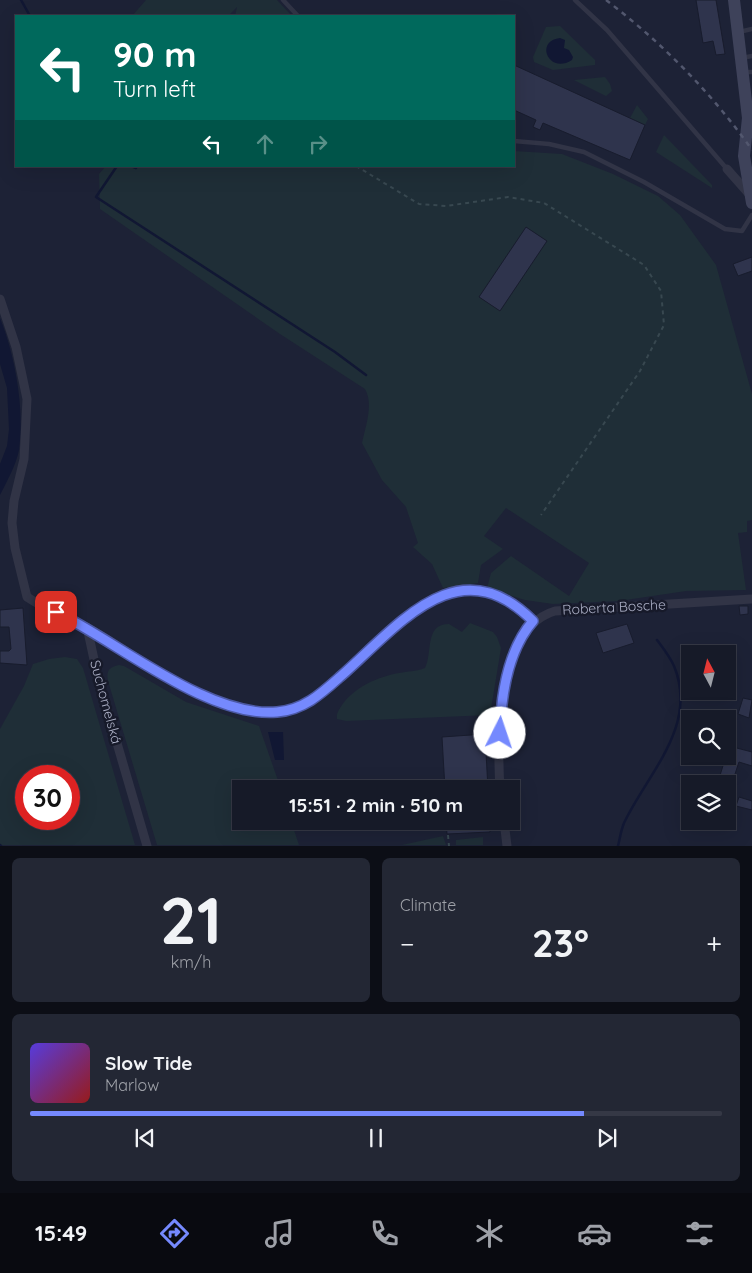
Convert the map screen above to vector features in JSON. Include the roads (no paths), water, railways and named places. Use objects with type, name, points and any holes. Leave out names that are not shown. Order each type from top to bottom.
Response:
[{"type":"street","points":[[734,0],[746,30],[748,118],[744,156],[751,199]]},
{"type":"street","points":[[727,169],[751,199]]},
{"type":"street","points":[[0,299],[16,347],[27,399],[24,459],[14,501],[12,523],[20,572],[27,597],[87,627],[170,679],[224,704],[251,712],[278,712],[304,706],[398,625],[428,602],[449,591],[475,589],[494,594],[518,606],[533,621],[521,638],[504,694],[499,746],[500,780]]},
{"type":"street","name":"Roberta Bosche","points":[[533,621],[543,614],[554,610],[752,599]]},
{"type":"street","name":"Suchomelská","points":[[87,627],[98,678],[147,846]]},
{"type":"street","points":[[505,830],[507,846]]},
{"type":"lane","points":[[283,0],[297,15]]},
{"type":"lane","points":[[575,0],[607,30],[727,169]]},
{"type":"lane","points":[[515,141],[549,144],[584,152],[644,182],[725,229],[742,231],[752,215]]},
{"type":"water","points":[[560,38],[565,40],[564,48],[569,50],[573,57],[572,60],[564,63],[557,63],[551,60],[546,50],[552,40]]},
{"type":"water","points":[[0,318],[14,365],[20,400],[21,434],[18,456],[0,495],[0,464],[7,446],[9,429],[7,388],[0,364]]},
{"type":"water","points":[[268,732],[283,732],[284,760],[275,760]]},
{"type":"waterway","points":[[21,0],[29,15]]},
{"type":"waterway","points":[[116,167],[96,197],[335,352],[366,375]]},
{"type":"waterway","points":[[618,846],[624,823],[667,749],[680,709],[680,688],[674,666],[657,640]]},
{"type":"railway","points":[[606,0],[685,69],[720,108],[752,150]]}]
